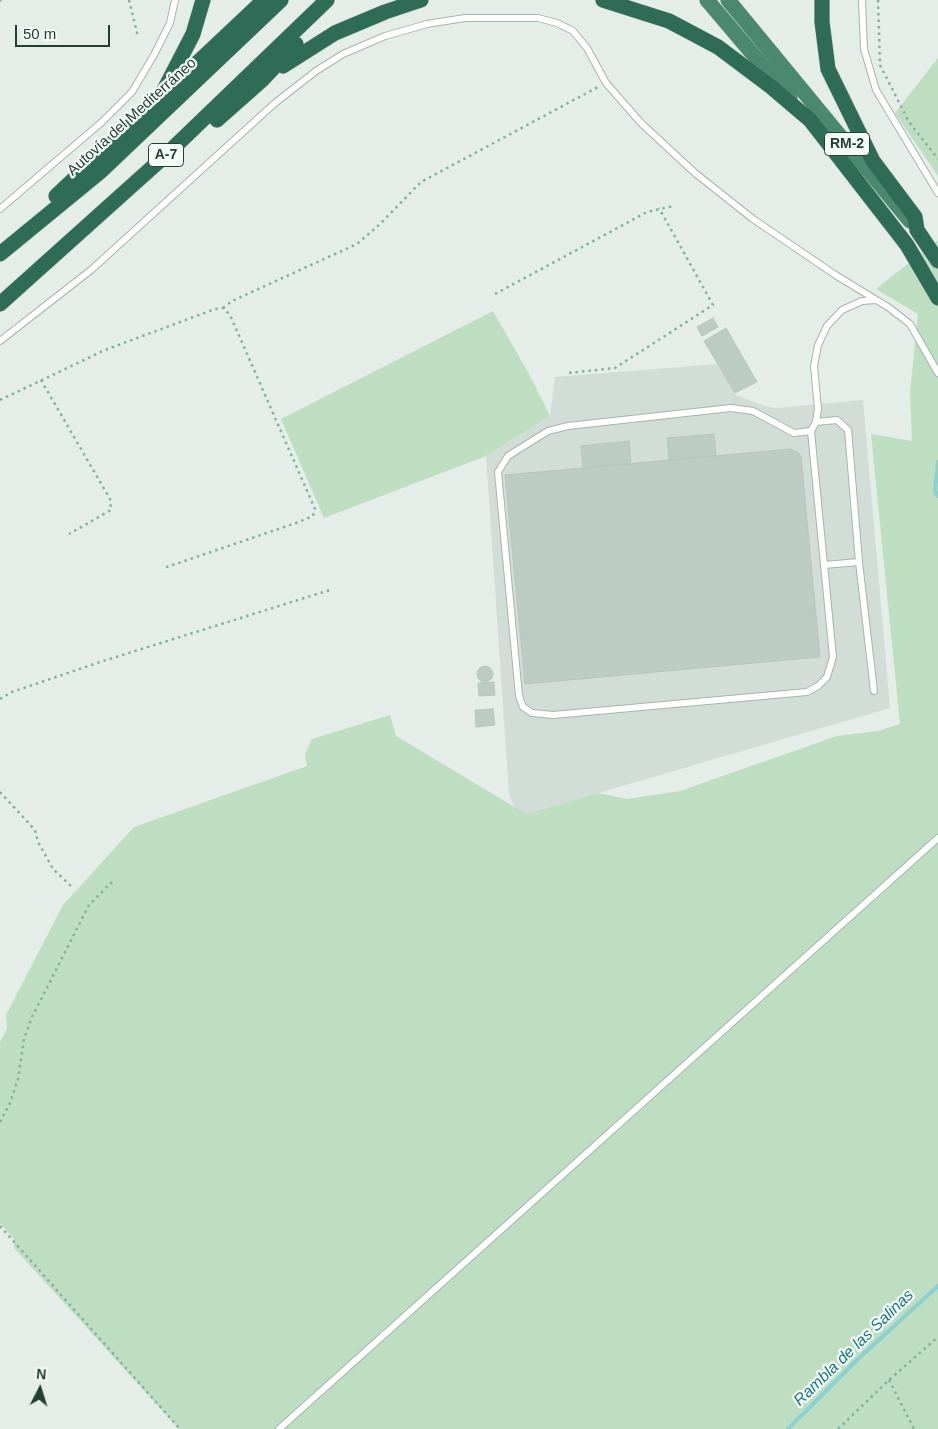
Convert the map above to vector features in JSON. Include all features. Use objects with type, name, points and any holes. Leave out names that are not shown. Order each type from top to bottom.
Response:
[{"type":"highway","points":[[156,104],[193,34],[204,0]]},
{"type":"highway","points":[[4,251],[16,233],[156,104],[264,0]]},
{"type":"highway","name":"Autovía del Mediterráneo","points":[[4,251],[100,172],[281,0]]},
{"type":"highway","name":"A-7","points":[[0,304],[166,155],[327,0]]},
{"type":"highway","points":[[15,292],[56,265],[261,81],[338,0]]},
{"type":"highway","points":[[261,81],[335,33],[384,12],[421,0]]},
{"type":"highway","points":[[603,0],[669,21],[718,46],[810,120]]},
{"type":"highway","name":"RM-2","points":[[707,0],[810,120],[907,245],[938,298]]},
{"type":"highway","name":"RM-2","points":[[728,0],[917,230],[938,261]]},
{"type":"highway","points":[[822,0],[822,22],[828,69],[873,161],[915,217],[917,230]]},
{"type":"lane","points":[[0,208],[102,122],[132,92],[170,24],[175,0]]},
{"type":"lane","points":[[862,0],[864,49],[876,90],[938,193]]},
{"type":"lane","points":[[0,341],[91,270],[275,103],[316,71],[343,54],[384,36],[427,24],[465,18],[538,18],[573,30],[587,48],[606,83],[640,123],[695,173],[753,219],[910,324],[938,373]]},
{"type":"lane","points":[[811,430],[794,433],[753,411],[731,408],[587,423],[548,431],[508,456],[498,472],[519,696],[523,707],[532,713],[553,715],[807,692],[818,686],[827,676],[833,657],[811,430],[816,422],[818,409],[814,366],[818,345],[827,326],[842,310],[862,302],[876,300]]},
{"type":"lane","points":[[816,422],[837,420],[848,430],[859,562],[874,690]]},
{"type":"lane","points":[[824,565],[859,562]]},
{"type":"lane","points":[[279,1429],[938,838]]},
{"type":"path","points":[[130,0],[138,37]]},
{"type":"path","points":[[878,0],[880,65],[909,122],[938,159]]},
{"type":"path","points":[[0,400],[105,350],[223,308],[232,301],[357,244],[422,182],[606,83]]},
{"type":"path","points":[[495,294],[647,212],[673,206]]},
{"type":"path","points":[[569,373],[614,368],[713,305],[659,208]]},
{"type":"path","points":[[164,568],[296,523],[313,516],[315,509],[230,316],[223,308]]},
{"type":"path","points":[[41,380],[110,499],[111,510],[69,534]]},
{"type":"path","points":[[0,699],[12,692],[100,662],[330,590]]},
{"type":"path","points":[[0,792],[35,830],[41,848],[53,869],[72,887]]},
{"type":"path","points":[[0,1122],[10,1103],[15,1087],[24,1039],[32,1017],[89,905],[116,880]]},
{"type":"path","points":[[0,1226],[180,1429]]},
{"type":"path","points":[[838,1429],[938,1336]]},
{"type":"path","points":[[889,1380],[914,1429]]},
{"type":"shaded area","points":[[718,364],[736,395],[764,406],[776,408],[863,400],[890,708],[526,814],[515,809],[509,794],[486,456],[550,416],[555,377]]},
{"type":"green space","points":[[938,58],[938,176],[895,113]]},
{"type":"green space","points":[[938,240],[938,1429],[179,1429],[14,1248],[14,1239],[0,1223],[0,1042],[7,1028],[6,1015],[63,905],[134,827],[307,766],[305,754],[312,739],[390,715],[396,736],[526,814],[598,793],[627,799],[680,791],[837,736],[878,731],[900,724],[871,434],[912,441],[910,392],[918,314],[876,289]]},
{"type":"green space","points":[[493,311],[529,374],[550,416],[486,456],[324,518],[281,419]]},
{"type":"building","points":[[713,318],[718,327],[702,336],[697,327]]},
{"type":"building","points":[[726,328],[757,382],[735,393],[704,341]]},
{"type":"building","points":[[714,434],[716,456],[669,460],[667,438]]},
{"type":"building","points":[[629,441],[631,464],[583,468],[581,446]]},
{"type":"building","points":[[790,449],[798,452],[801,457],[820,657],[525,684],[505,475]]},
{"type":"building","points":[[485,666],[491,668],[493,674],[491,680],[485,682],[479,680],[477,674],[479,668]]},
{"type":"building","points":[[494,682],[495,695],[479,696],[478,683]]},
{"type":"building","points":[[493,709],[495,725],[476,727],[475,710]]},
{"type":"waterway","name":"Rambla de las Salinas","points":[[938,462],[935,491],[938,496]]},
{"type":"waterway","name":"Rambla de las Salinas","points":[[788,1429],[859,1358],[938,1286]]}]
